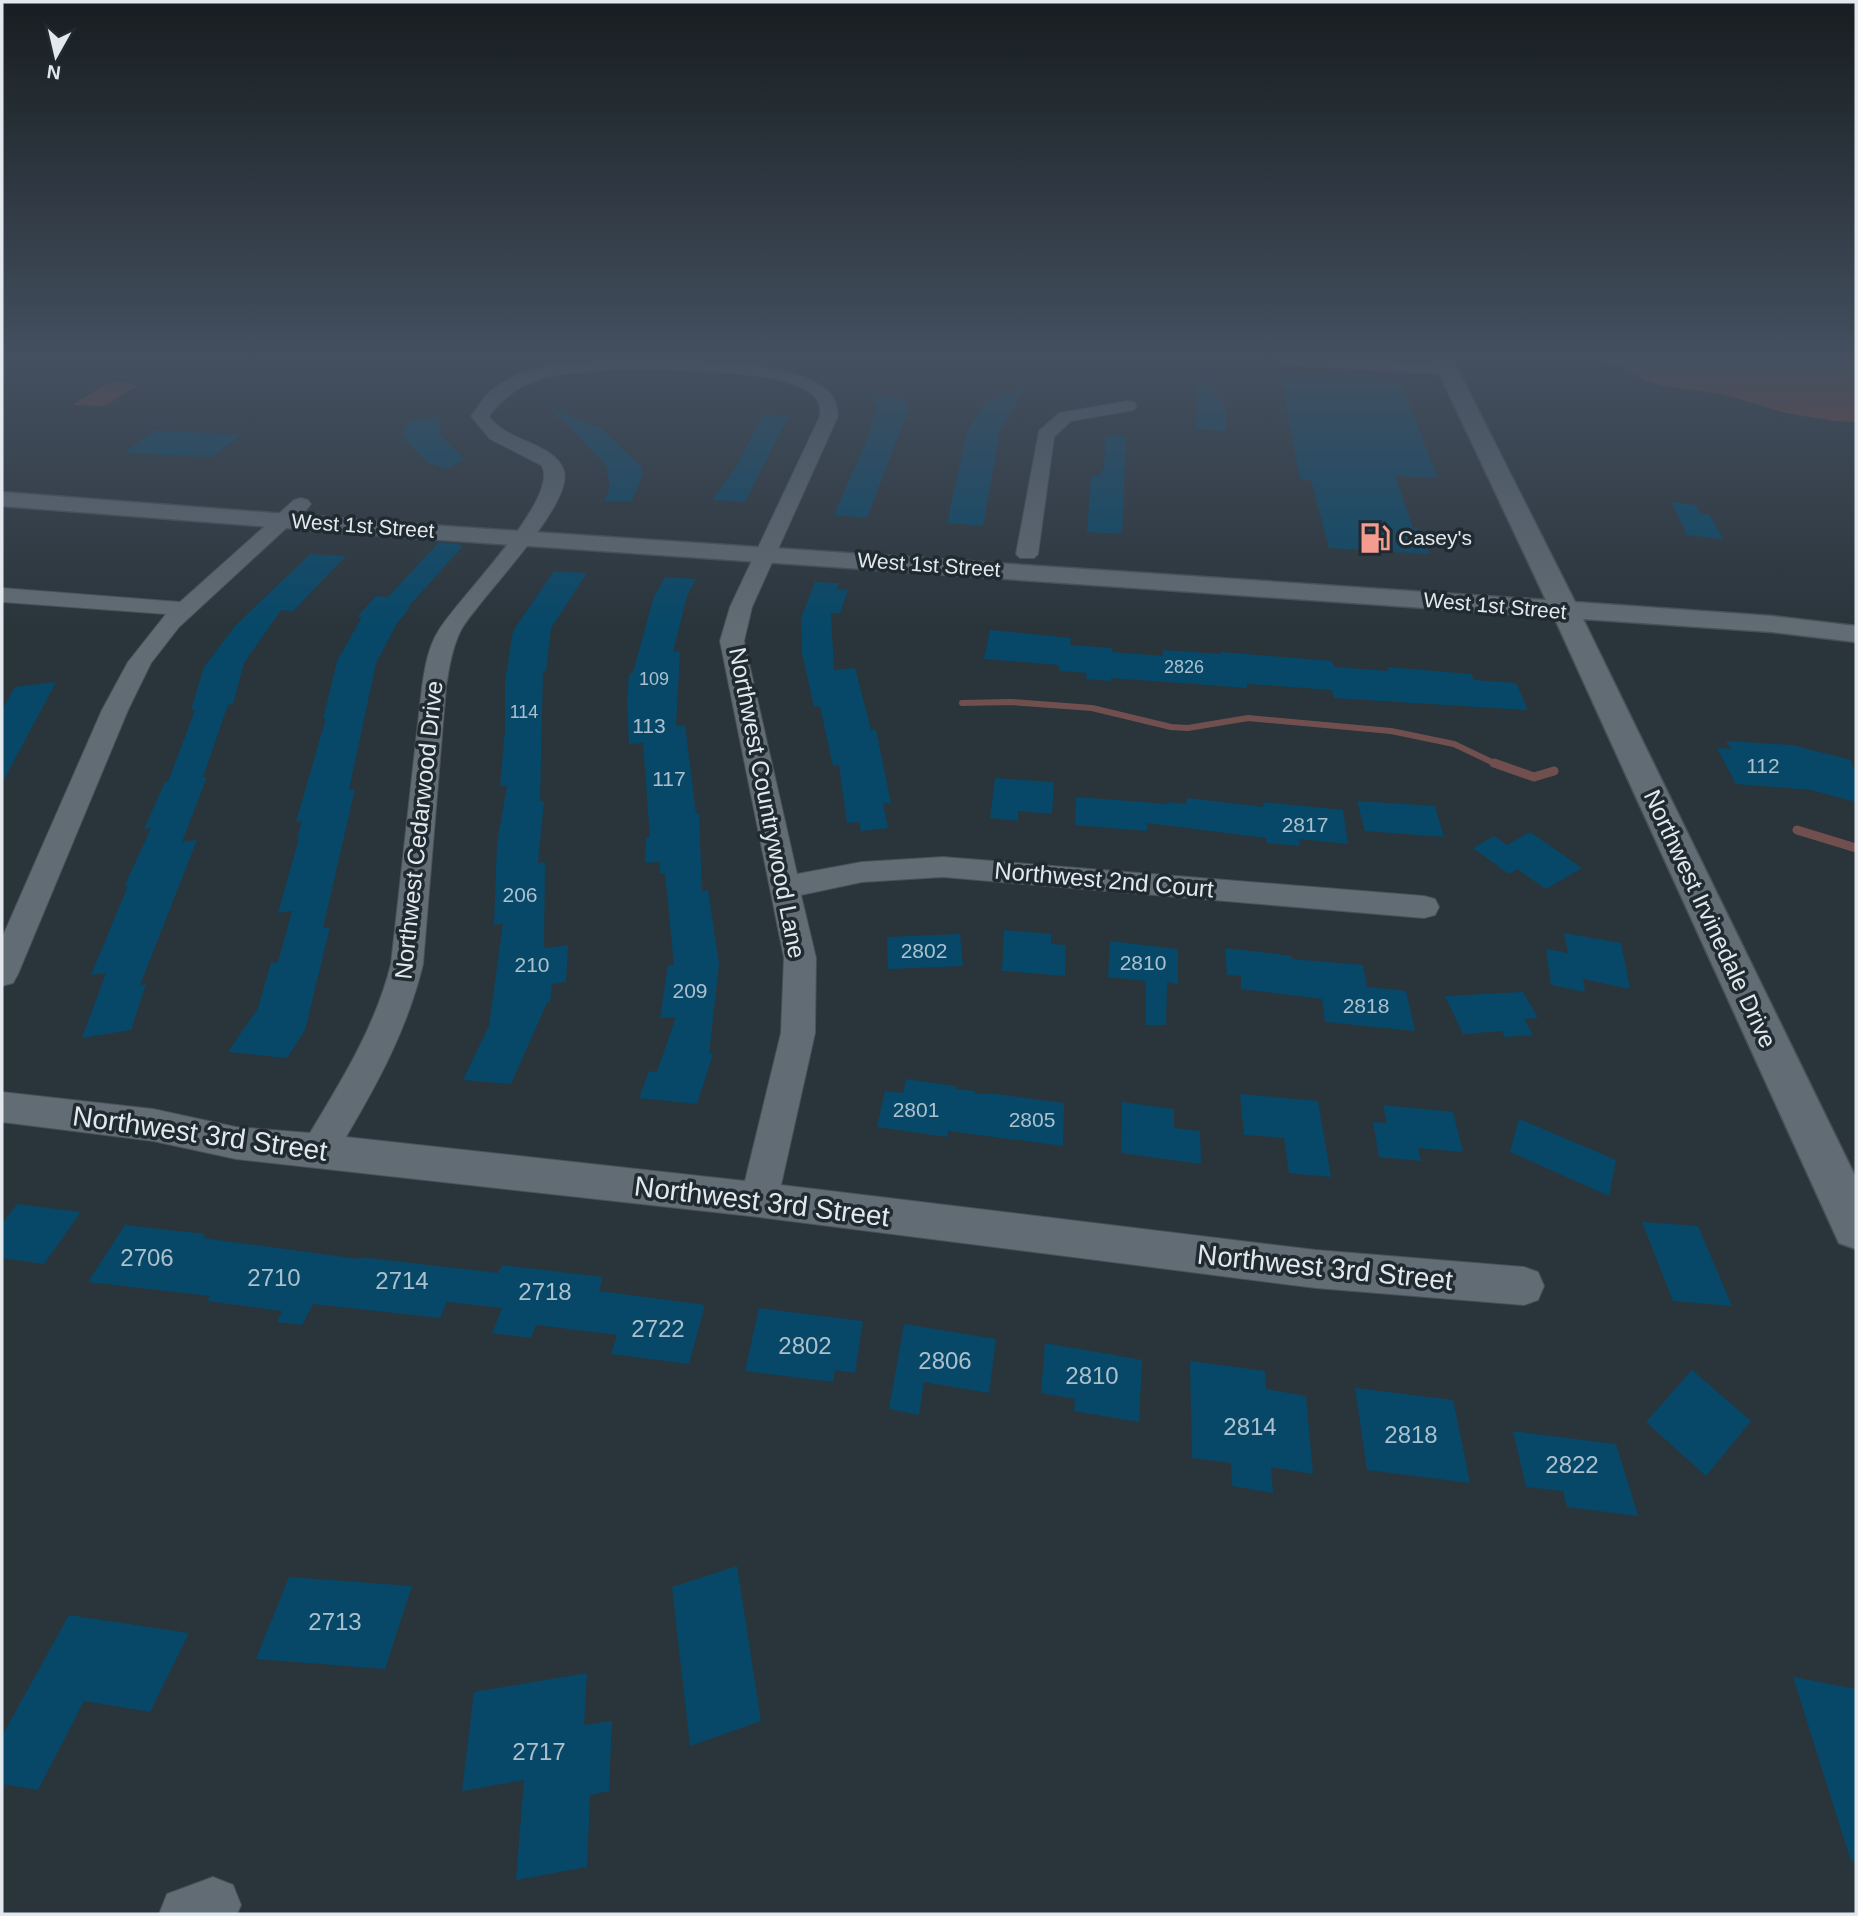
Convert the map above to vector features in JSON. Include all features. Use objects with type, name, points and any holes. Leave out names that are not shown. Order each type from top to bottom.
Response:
[{"type":"main road","name":"Northwest Irvinedale Drive","points":[[1486,449],[1856,1227]]},
{"type":"main road","name":"West 1st Street","points":[[2,487],[529,529],[1560,601],[1807,610],[1856,617]]},
{"type":"main road","name":"West 1st Street","points":[[2,499],[292,512]]},
{"type":"main road","name":"West 1st Street","points":[[770,545],[1027,554],[1560,601],[1856,634]]},
{"type":"street","name":"Northwest Cedarwood Drive","points":[[319,1150],[369,1065],[400,1000],[407,964],[434,687],[441,650],[452,625],[529,529],[552,497],[556,486],[555,470],[529,449]]},
{"type":"street","name":"Northwest Countrywood Lane","points":[[759,1200],[798,1033],[800,958],[732,641],[741,607],[814,449]]},
{"type":"street","points":[[1027,554],[1043,449]]},
{"type":"street","points":[[2,974],[127,685],[154,643],[185,609],[292,512]]},
{"type":"street","points":[[2,595],[185,609]]},
{"type":"street","name":"Northwest 2nd Court","points":[[786,887],[862,872],[943,867],[1424,907]]},
{"type":"street","name":"Northwest 3rd Street","points":[[2,1107],[153,1125],[236,1143],[759,1200],[1316,1269],[1524,1286]]},
{"type":"building","points":[[129,449],[222,449],[211,457],[124,453]]},
{"type":"building","points":[[415,449],[454,449],[464,459],[447,469],[429,463]]},
{"type":"building","points":[[591,449],[623,449],[642,467],[643,474],[632,501],[604,501],[610,488],[606,465]]},
{"type":"building","points":[[745,449],[772,449],[745,502],[712,500]]},
{"type":"building","points":[[863,449],[893,449],[867,518],[834,515]]},
{"type":"building","points":[[963,449],[997,449],[983,526],[947,523]]},
{"type":"building","points":[[1105,449],[1125,449],[1122,534],[1087,532],[1091,476],[1100,476],[1101,470],[1104,470]]},
{"type":"building","points":[[1294,449],[1427,449],[1438,478],[1395,476],[1413,528],[1420,529],[1430,554],[1329,548],[1311,480],[1300,479]]},
{"type":"building","points":[[1671,502],[1695,505],[1700,513],[1710,515],[1723,539],[1687,535]]},
{"type":"building","points":[[439,542],[459,544],[462,547],[408,607],[376,663],[349,790],[355,789],[323,928],[330,927],[305,1030],[287,1058],[228,1052],[258,1008],[271,963],[278,962],[292,911],[278,913],[299,838],[302,821],[296,822],[326,718],[323,719],[337,661],[362,617],[357,617],[376,596],[388,597]]},
{"type":"building","points":[[310,554],[346,556],[293,611],[281,610],[244,663],[233,704],[228,705],[203,777],[207,777],[182,842],[197,840],[140,985],[146,984],[131,1030],[82,1038],[106,973],[91,975],[128,886],[124,887],[151,828],[144,829],[165,782],[168,782],[195,710],[191,710],[204,667],[235,626]]},
{"type":"building","points":[[554,571],[587,573],[551,628],[546,671],[543,671],[540,801],[544,801],[538,863],[545,862],[544,948],[568,945],[566,982],[552,984],[550,1002],[547,1003],[511,1084],[463,1080],[489,1026],[503,923],[494,925],[497,843],[507,785],[500,786],[505,730],[505,681],[513,631]]},
{"type":"building","points":[[665,577],[696,579],[687,596],[673,652],[680,652],[676,726],[685,725],[696,814],[699,814],[702,891],[708,890],[719,964],[709,1054],[713,1054],[697,1104],[639,1098],[649,1071],[657,1072],[676,1017],[660,1018],[668,965],[674,965],[665,873],[660,873],[660,862],[645,863],[646,838],[650,837],[643,743],[629,744],[627,701],[629,673],[633,673],[654,596]]},
{"type":"building","points":[[815,582],[839,583],[837,589],[848,590],[840,613],[831,613],[834,670],[855,668],[871,730],[876,730],[891,803],[883,803],[888,828],[861,831],[859,822],[847,823],[839,765],[833,766],[820,706],[814,707],[802,653],[801,618]]},
{"type":"building","points":[[990,630],[1071,638],[1070,645],[1112,648],[1112,652],[1163,656],[1163,650],[1221,652],[1332,661],[1334,667],[1388,671],[1387,667],[1471,674],[1474,680],[1516,683],[1528,710],[1334,698],[1332,690],[1247,684],[1247,688],[1111,678],[1111,681],[1086,679],[1087,673],[1059,671],[1059,665],[984,659]]},
{"type":"building","points":[[56,682],[2,783],[2,710],[15,687]]},
{"type":"building","points":[[1726,741],[1792,745],[1851,760],[1853,769],[1856,770],[1856,802],[1811,790],[1736,784],[1717,748],[1731,749]]},
{"type":"building","points":[[995,778],[1054,782],[1052,814],[1018,811],[1018,821],[990,818]]},
{"type":"building","points":[[1076,797],[1169,804],[1186,804],[1187,798],[1264,807],[1263,802],[1343,810],[1348,844],[1299,839],[1299,846],[1267,843],[1266,838],[1147,823],[1147,831],[1075,825]]},
{"type":"building","points":[[1357,801],[1435,806],[1444,837],[1365,831]]},
{"type":"building","points":[[1530,832],[1582,868],[1546,889],[1517,869],[1509,874],[1473,848],[1494,836],[1507,845]]},
{"type":"building","points":[[1004,930],[1051,934],[1051,944],[1066,945],[1065,976],[1002,971]]},
{"type":"building","points":[[1564,933],[1621,943],[1630,989],[1583,979],[1585,992],[1551,985],[1546,949],[1568,953]]},
{"type":"building","points":[[960,934],[963,966],[888,969],[887,937]]},
{"type":"building","points":[[1110,941],[1178,949],[1178,984],[1167,982],[1166,1025],[1146,1025],[1146,981],[1108,977]]},
{"type":"building","points":[[1225,948],[1292,956],[1292,959],[1363,965],[1367,987],[1406,991],[1415,1031],[1325,1022],[1322,999],[1241,989],[1241,976],[1227,975]]},
{"type":"building","points":[[1523,992],[1538,1018],[1524,1019],[1533,1035],[1505,1037],[1502,1031],[1463,1034],[1445,996]]},
{"type":"building","points":[[906,1079],[956,1086],[956,1089],[975,1091],[975,1094],[996,1094],[1064,1103],[1063,1146],[948,1131],[947,1137],[877,1127],[885,1091],[903,1093]]},
{"type":"building","points":[[1240,1094],[1318,1101],[1331,1177],[1289,1173],[1284,1138],[1244,1135]]},
{"type":"building","points":[[1122,1102],[1174,1109],[1174,1128],[1200,1131],[1201,1164],[1121,1153]]},
{"type":"building","points":[[1383,1105],[1453,1112],[1463,1152],[1418,1148],[1421,1161],[1379,1157],[1373,1122],[1387,1123]]},
{"type":"building","points":[[1519,1119],[1616,1160],[1609,1196],[1510,1152]]},
{"type":"building","points":[[17,1204],[81,1212],[44,1264],[2,1258],[2,1224]]},
{"type":"building","points":[[1642,1222],[1698,1226],[1732,1306],[1673,1301]]},
{"type":"building","points":[[125,1225],[205,1234],[203,1238],[359,1259],[498,1273],[502,1265],[603,1277],[599,1291],[705,1305],[689,1364],[611,1354],[617,1335],[536,1325],[531,1338],[492,1333],[502,1308],[447,1302],[440,1318],[313,1304],[302,1325],[277,1322],[282,1311],[207,1301],[210,1296],[88,1282]]},
{"type":"building","points":[[759,1308],[863,1321],[855,1373],[835,1370],[833,1382],[745,1371]]},
{"type":"building","points":[[904,1324],[996,1339],[989,1393],[924,1382],[919,1415],[889,1409]]},
{"type":"building","points":[[1045,1343],[1142,1360],[1139,1422],[1074,1411],[1075,1399],[1041,1393]]},
{"type":"building","points":[[1190,1361],[1265,1371],[1266,1389],[1306,1396],[1313,1474],[1271,1467],[1273,1493],[1232,1486],[1231,1463],[1192,1458]]},
{"type":"building","points":[[1692,1370],[1751,1421],[1706,1476],[1646,1422]]},
{"type":"building","points":[[1355,1388],[1453,1400],[1470,1483],[1367,1470]]},
{"type":"building","points":[[1513,1431],[1616,1444],[1638,1516],[1567,1507],[1563,1491],[1526,1487]]},
{"type":"building","points":[[737,1566],[761,1721],[690,1746],[672,1587]]},
{"type":"building","points":[[289,1577],[412,1586],[385,1669],[256,1659]]},
{"type":"building","points":[[69,1615],[189,1633],[150,1712],[84,1701],[38,1790],[2,1784],[2,1736]]},
{"type":"building","points":[[587,1673],[584,1725],[612,1721],[609,1791],[590,1795],[587,1867],[516,1880],[524,1780],[462,1791],[474,1692]]},
{"type":"building","points":[[1793,1677],[1856,1689],[1856,1860],[1851,1861]]},
{"type":"waterway","points":[[962,703],[1011,702],[1092,708],[1171,727],[1188,728],[1248,718],[1391,731],[1454,744],[1498,765]]},
{"type":"waterway","points":[[1494,763],[1534,777],[1554,771]]},
{"type":"waterway","points":[[1797,830],[1856,848]]},
{"type":"place","name":"Casey's","points":[[1375,538]]}]
